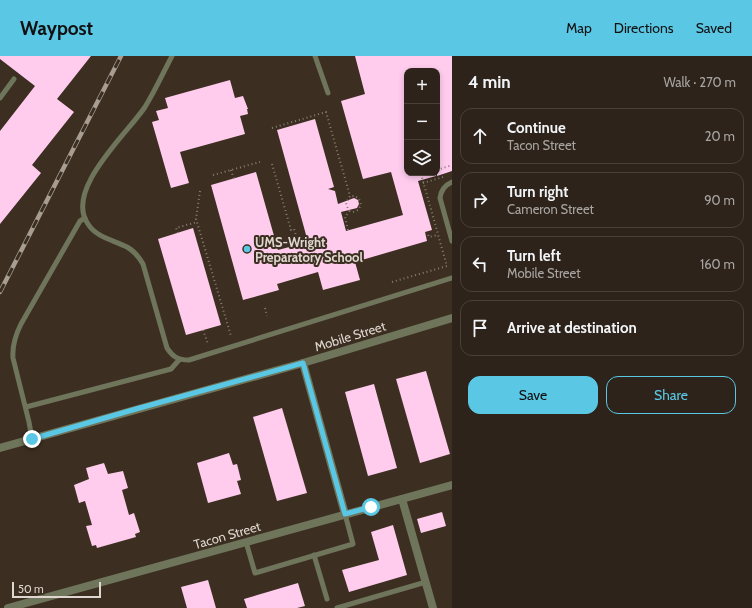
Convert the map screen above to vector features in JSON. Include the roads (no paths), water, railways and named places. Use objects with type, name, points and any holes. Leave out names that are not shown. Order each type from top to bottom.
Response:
[{"type":"street","name":"Mobile Street","points":[[0,448],[303,363],[452,318]]},
{"type":"street","points":[[303,363],[345,514]]},
{"type":"street","name":"Tacon Street","points":[[8,608],[452,485]]},
{"type":"street","points":[[402,499],[433,608]]},
{"type":"lane","points":[[172,56],[144,108],[98,166],[83,196],[82,209],[87,223],[95,233],[128,247],[137,255],[143,264],[167,348],[172,356],[180,360],[189,360],[452,278]]},
{"type":"lane","points":[[316,56],[328,93]]},
{"type":"lane","points":[[0,98],[14,79]]},
{"type":"lane","points":[[452,182],[444,188],[440,198],[452,241]]},
{"type":"lane","points":[[32,439],[26,407],[13,358],[12,349],[15,336],[80,221],[85,218]]},
{"type":"lane","points":[[26,407],[171,369],[180,360]]},
{"type":"lane","points":[[246,542],[255,572],[353,544],[345,514]]},
{"type":"lane","points":[[314,555],[327,599]]},
{"type":"lane","points":[[337,608],[426,582]]},
{"type":"railway","points":[[0,292],[121,56]]},
{"type":"place","name":"UMS-Wright Preparatory School","points":[[247,249]]}]
